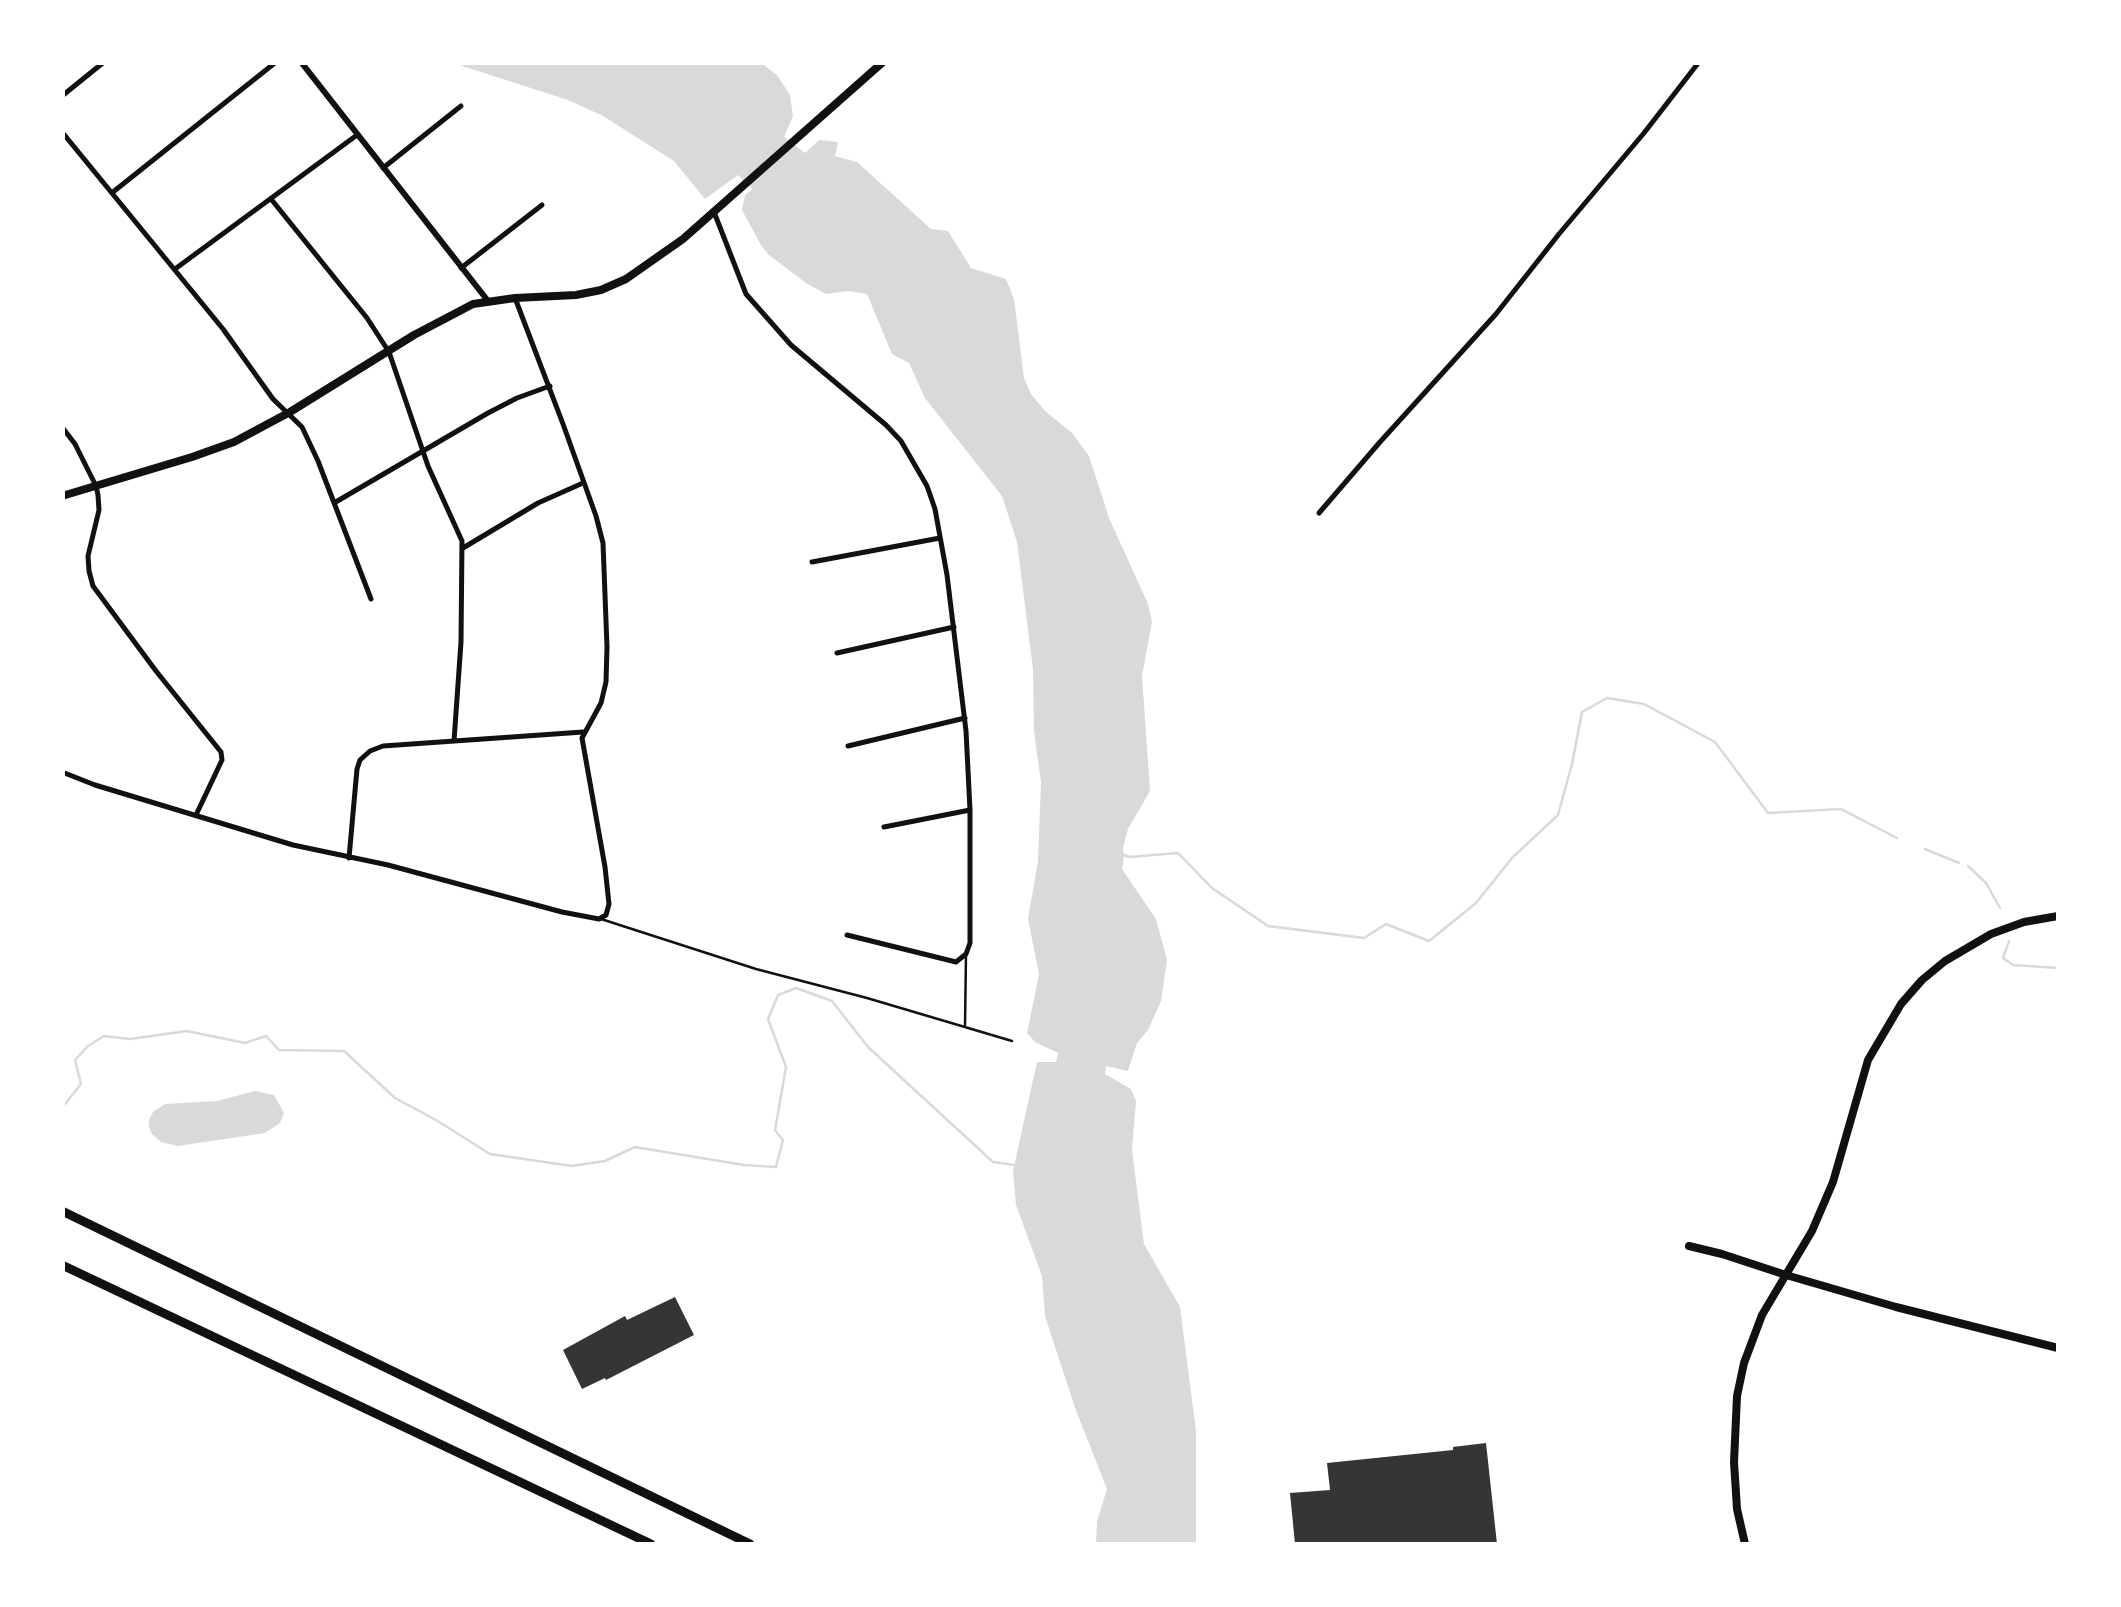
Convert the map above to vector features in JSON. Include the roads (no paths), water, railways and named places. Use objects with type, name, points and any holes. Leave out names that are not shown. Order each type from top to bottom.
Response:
[{"type":"highway","points":[[62,1211],[750,1544]]},
{"type":"highway","points":[[62,1264],[651,1544]]},
{"type":"main road","points":[[62,496],[209,452],[249,434],[459,310],[488,301],[576,296],[613,286],[658,258],[714,212],[884,62]]},
{"type":"main road","points":[[1744,1544],[1734,1482],[1738,1396],[1744,1363],[1756,1329],[1812,1230],[1833,1182],[1868,1060],[1901,1004],[1922,980],[1961,949],[2024,922],[2058,916]]},
{"type":"main road","points":[[1689,1246],[1896,1307],[2058,1348]]},
{"type":"street","points":[[62,96],[104,62]]},
{"type":"street","points":[[112,192],[276,62]]},
{"type":"street","points":[[302,62],[488,301]]},
{"type":"street","points":[[1319,514],[1496,314],[1698,62]]},
{"type":"street","points":[[383,168],[461,106]]},
{"type":"street","points":[[62,132],[223,329],[273,399],[300,423],[371,599]]},
{"type":"street","points":[[175,269],[357,135]]},
{"type":"street","points":[[271,199],[389,352],[423,453],[463,548],[454,741]]},
{"type":"street","points":[[461,268],[542,206]]},
{"type":"street","points":[[714,212],[740,280],[753,302],[791,345],[901,440],[935,509],[965,718],[971,932],[966,954],[956,962],[847,934]]},
{"type":"street","points":[[62,772],[293,845],[388,864],[562,912],[599,919],[606,915],[609,904],[598,823],[582,747],[584,732],[606,682],[602,543],[550,386],[515,298]]},
{"type":"street","points":[[334,503],[488,413],[550,386]]},
{"type":"street","points":[[62,426],[96,486],[98,510],[88,564],[93,586],[222,755],[196,815]]},
{"type":"street","points":[[463,548],[538,503],[584,483]]},
{"type":"street","points":[[812,562],[940,538]]},
{"type":"street","points":[[837,653],[954,627]]},
{"type":"street","points":[[848,746],[965,718]]},
{"type":"street","points":[[349,858],[356,774],[366,753],[384,746],[584,732]]},
{"type":"street","points":[[884,826],[970,810]]},
{"type":"lane","points":[[599,919],[756,969],[883,1002],[1012,1042]]},
{"type":"lane","points":[[965,1028],[966,954]]},
{"type":"waterway","points":[[1124,855],[1178,853],[1212,888],[1268,926],[1364,938],[1386,924],[1429,941],[1476,903],[1512,858],[1558,815],[1582,712],[1607,698],[1644,704],[1715,742],[1768,813],[1841,809],[1897,838]]},
{"type":"waterway","points":[[1925,849],[1959,863]]},
{"type":"waterway","points":[[1968,866],[1986,883],[2000,908]]},
{"type":"waterway","points":[[2009,941],[2003,958],[2013,965],[2058,968]]},
{"type":"waterway","points":[[62,1108],[81,1084],[75,1060],[104,1036],[130,1039],[187,1031],[245,1043],[266,1036],[279,1050],[344,1051],[395,1098],[490,1154],[572,1166],[605,1161],[635,1147],[776,1167],[783,1140],[775,1130],[786,1067],[768,1019],[778,995],[796,988],[832,1001],[868,1047],[993,1162],[1014,1165]]}]
